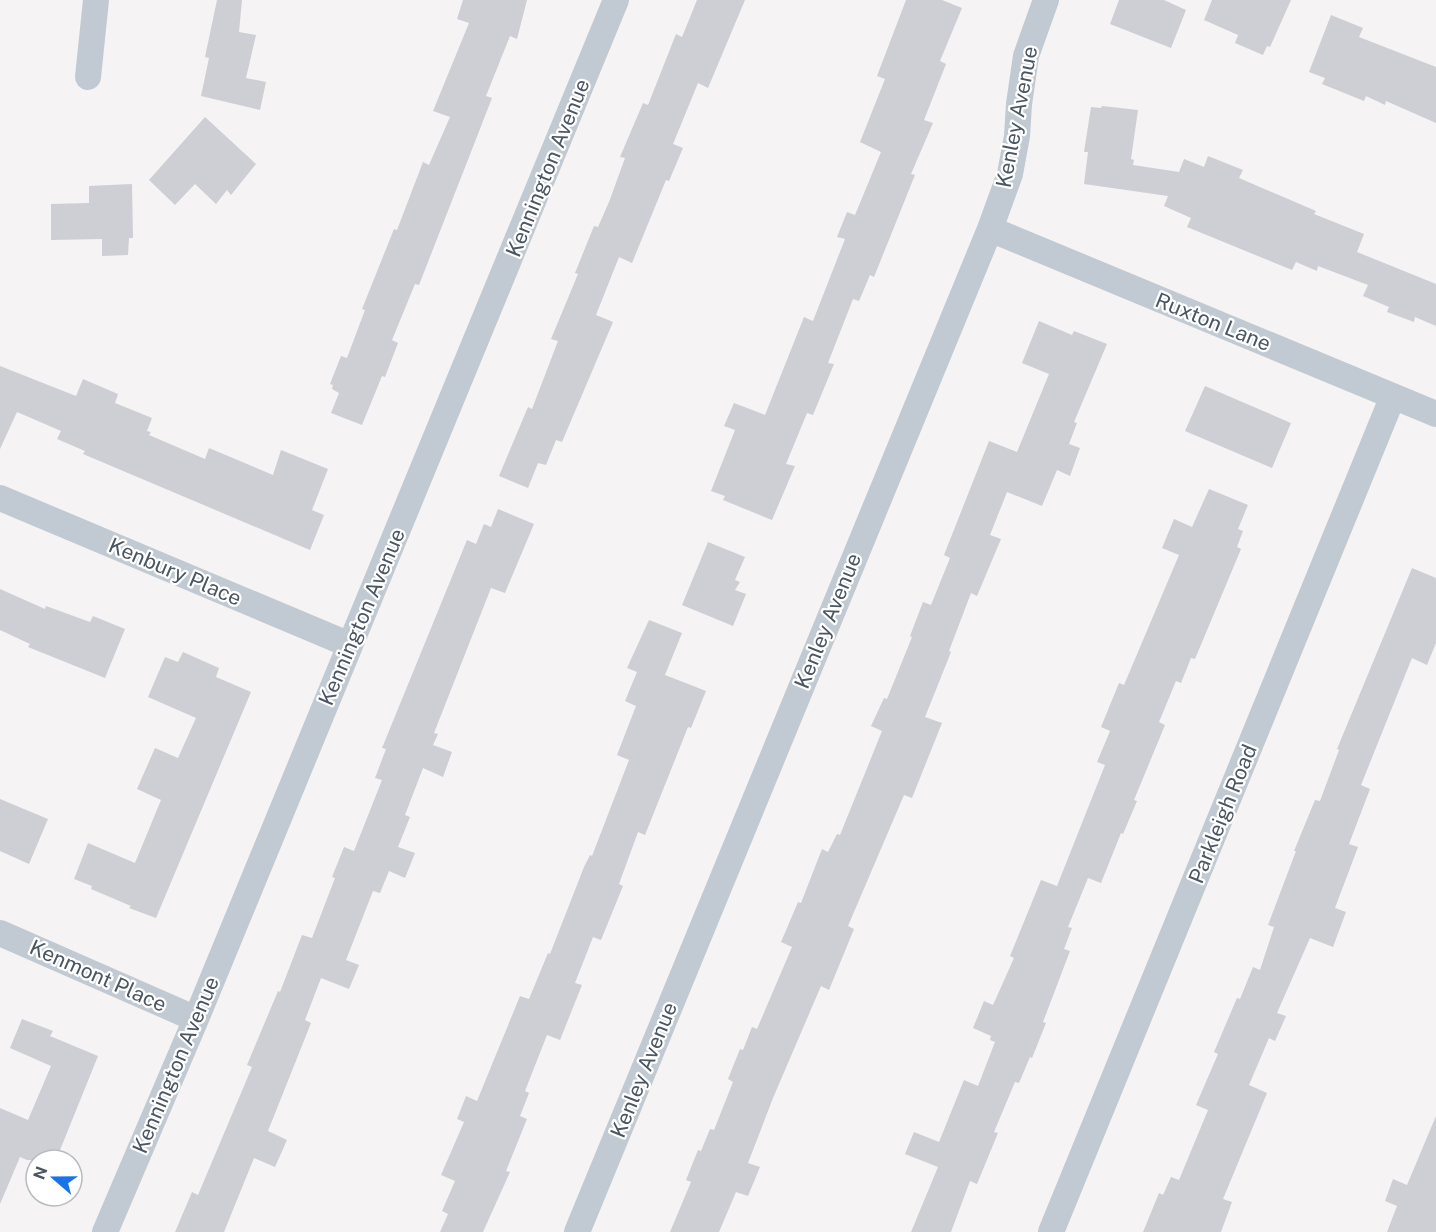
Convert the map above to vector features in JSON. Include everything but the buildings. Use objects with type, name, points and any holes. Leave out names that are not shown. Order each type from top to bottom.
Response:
[{"type":"street","points":[[88,77],[96,0]]},
{"type":"street","name":"Kennington Avenue","points":[[105,1232],[196,1019],[616,0]]},
{"type":"street","name":"Kenley Avenue","points":[[577,1232],[990,229],[1012,165],[1026,57],[1046,0]]},
{"type":"street","name":"Ruxton Lane","points":[[990,229],[1436,414]]},
{"type":"street","name":"Parkleigh Road","points":[[1051,1232],[1393,396]]},
{"type":"street","name":"Kenbury Place","points":[[0,498],[350,645]]},
{"type":"street","name":"Kenmont Place","points":[[0,933],[196,1019]]}]
